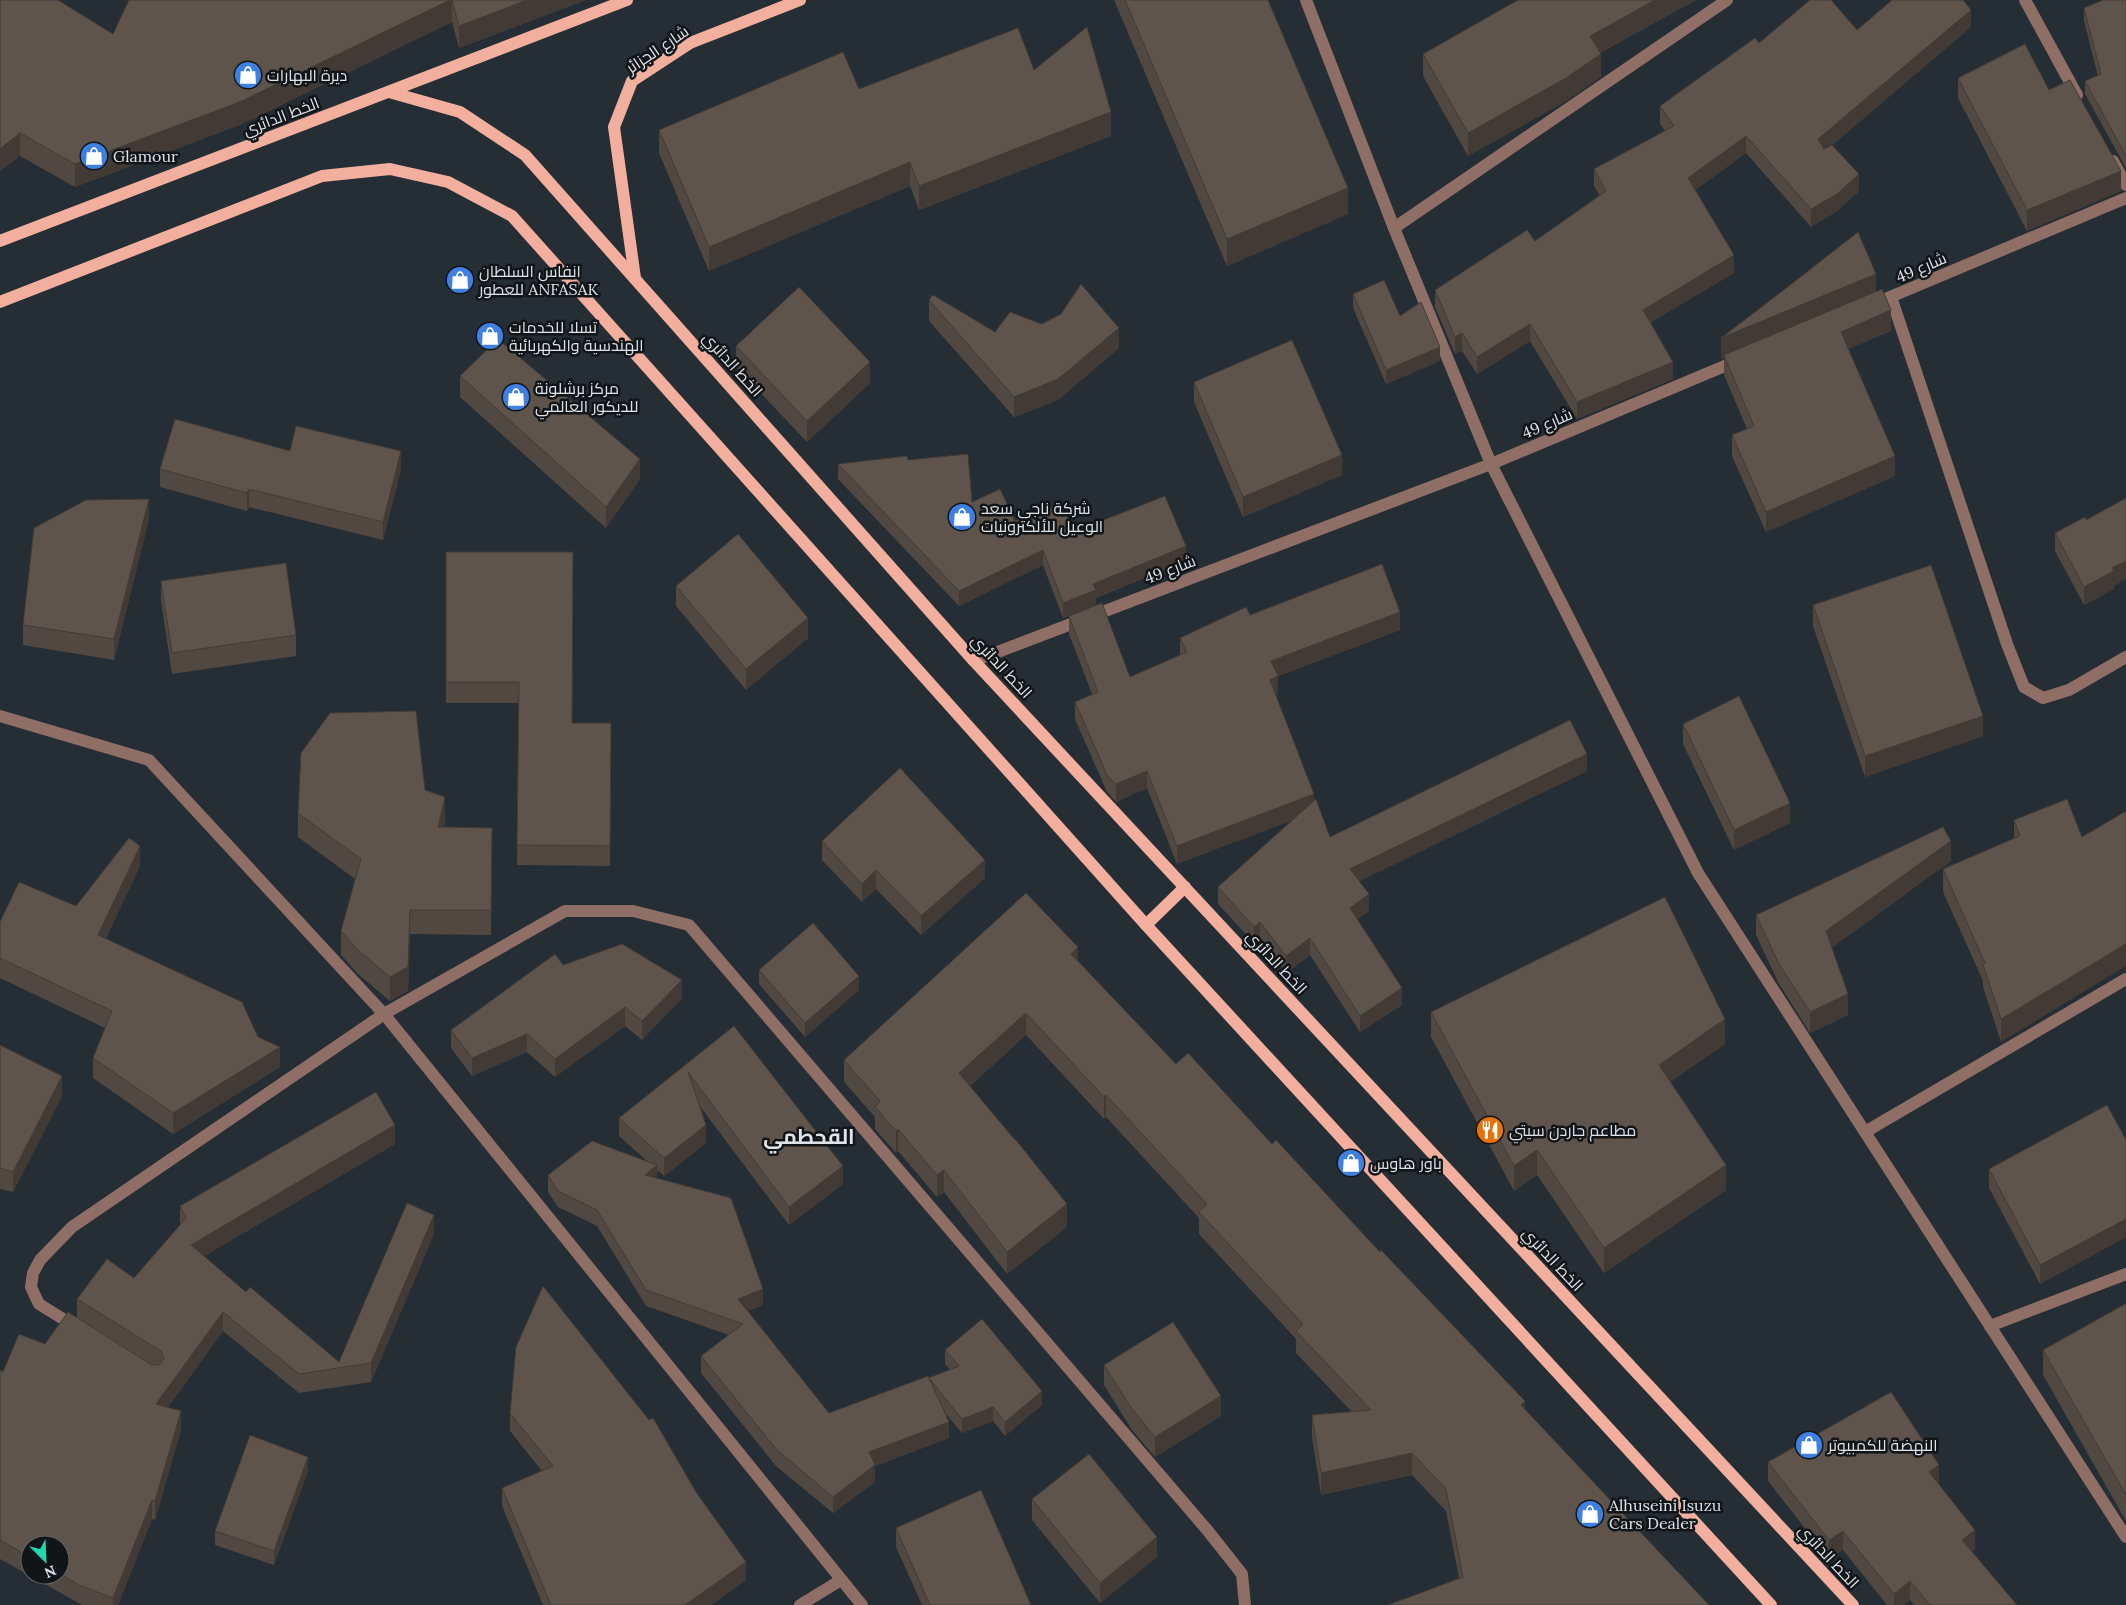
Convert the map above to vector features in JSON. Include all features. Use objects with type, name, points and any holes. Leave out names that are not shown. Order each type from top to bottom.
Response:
[{"type":"main road","points":[[389,92],[627,0]]},
{"type":"main road","name":"شارع الجزائر","points":[[635,278],[614,127],[632,81],[690,43],[800,0]]},
{"type":"main road","name":"الخط الدائري","points":[[0,241],[389,92],[460,112],[525,155],[974,660],[1853,1605]]},
{"type":"main road","points":[[0,302],[322,176],[390,169],[448,182],[512,216],[1146,925],[1771,1605]]},
{"type":"main road","points":[[1146,925],[1185,887]]},
{"type":"street","points":[[1306,0],[1394,228],[1491,464],[1698,873],[2126,1537]]},
{"type":"street","points":[[1394,228],[1727,0]]},
{"type":"street","points":[[2025,0],[2085,109]]},
{"type":"street","points":[[2108,151],[2126,185]]},
{"type":"street","name":"شارع 49","points":[[1863,308],[2126,198]]},
{"type":"street","points":[[1890,297],[2007,644],[2024,687],[2042,698],[2069,690],[2126,657]]},
{"type":"street","name":"شارع 49","points":[[974,660],[1491,464],[1754,354]]},
{"type":"street","points":[[0,716],[149,760],[384,1014],[862,1605]]},
{"type":"street","points":[[89,1335],[39,1304],[31,1287],[33,1273],[40,1260],[72,1227],[384,1014],[565,911],[633,911],[689,925],[1208,1531],[1242,1574],[1245,1605]]},
{"type":"street","points":[[1865,1132],[2126,979]]},
{"type":"street","points":[[1990,1326],[2126,1274]]},
{"type":"street","points":[[800,1605],[841,1580]]},
{"type":"building","points":[[0,0],[58,0],[113,34],[129,0],[450,0],[242,101],[75,164],[20,133],[0,149]]},
{"type":"building","points":[[452,0],[527,0],[459,26]]},
{"type":"building","points":[[1125,0],[1268,0],[1348,188],[1227,239]]},
{"type":"building","points":[[1518,0],[1655,0],[1590,36],[1601,54],[1566,78],[1468,133],[1423,54]]},
{"type":"building","points":[[1810,0],[1831,0],[1857,30],[1892,0],[1963,0],[1971,10],[1818,139],[1824,149],[1832,145],[1859,174],[1837,194],[1811,209],[1746,136],[1688,178],[1734,255],[1643,310],[1673,362],[1577,402],[1530,324],[1477,357],[1462,333],[1455,337],[1435,290],[1527,230],[1535,241],[1606,191],[1594,169],[1674,126],[1660,106],[1755,38],[1759,43]]},
{"type":"building","points":[[2103,0],[2126,0],[2126,156],[2085,81],[2101,74],[2084,8]]},
{"type":"building","points":[[1087,27],[1111,112],[919,186],[910,162],[709,247],[659,130],[843,52],[859,89],[1018,28],[1034,70]]},
{"type":"building","points":[[2025,44],[2049,90],[2070,80],[2121,171],[2027,210],[1958,78]]},
{"type":"building","points":[[1858,232],[1876,274],[1721,338],[1794,282]]},
{"type":"building","points":[[1384,280],[1400,316],[1421,302],[1440,347],[1386,370],[1353,294]]},
{"type":"building","points":[[1081,284],[1119,328],[1058,379],[1014,397],[929,300],[933,295],[995,332],[1010,312],[1042,324],[1061,314]]},
{"type":"building","points":[[799,287],[870,362],[807,421],[736,346]]},
{"type":"building","points":[[1882,289],[1891,310],[1841,332],[1895,456],[1766,512],[1732,435],[1754,426],[1724,355]]},
{"type":"building","points":[[498,339],[640,459],[606,507],[460,376]]},
{"type":"building","points":[[1292,340],[1342,455],[1243,497],[1194,382]]},
{"type":"building","points":[[175,419],[290,451],[296,426],[401,451],[383,522],[249,489],[247,493],[160,469]]},
{"type":"building","points":[[968,454],[972,502],[1000,489],[1015,521],[1062,503],[1073,532],[1165,496],[1186,546],[1093,584],[1096,590],[1063,603],[1043,550],[959,591],[838,464],[907,456],[908,460]]},
{"type":"building","points":[[2126,498],[2126,561],[2112,568],[2114,571],[2084,587],[2055,533],[2085,517],[2086,520]]},
{"type":"building","points":[[149,499],[114,639],[23,625],[34,528],[86,500]]},
{"type":"building","points":[[738,534],[808,618],[746,669],[676,586]]},
{"type":"building","points":[[446,552],[573,552],[572,723],[611,723],[610,846],[517,845],[519,682],[446,682]]},
{"type":"building","points":[[286,563],[296,635],[172,653],[161,581]]},
{"type":"building","points":[[1382,564],[1400,612],[1271,661],[1278,676],[1270,680],[1314,794],[1177,846],[1147,771],[1116,784],[1107,775],[1075,702],[1098,692],[1069,616],[1102,603],[1130,677],[1187,652],[1180,638],[1246,607],[1250,615]]},
{"type":"building","points":[[1931,565],[1983,716],[1865,756],[1813,605]]},
{"type":"building","points":[[1739,696],[1790,803],[1734,830],[1683,724]]},
{"type":"building","points":[[416,711],[425,790],[445,797],[438,827],[492,828],[491,910],[410,910],[408,967],[390,977],[359,951],[341,931],[361,859],[298,813],[301,753],[330,713]]},
{"type":"building","points":[[1570,720],[1587,754],[1350,869],[1369,894],[1350,908],[1402,988],[1360,1016],[1310,938],[1286,956],[1260,922],[1254,927],[1218,887],[1316,799],[1330,837]]},
{"type":"building","points":[[900,768],[985,860],[921,916],[876,870],[862,884],[822,841]]},
{"type":"building","points":[[2067,799],[2082,837],[2126,811],[2126,944],[2001,1019],[1983,965],[1985,963],[1943,869],[2020,836],[2014,820]]},
{"type":"building","points":[[1943,827],[1951,841],[1826,931],[1848,994],[1810,1012],[1779,964],[1756,915]]},
{"type":"building","points":[[129,838],[140,846],[98,935],[242,1002],[258,1037],[280,1047],[173,1113],[93,1058],[112,1011],[0,958],[0,922],[19,882],[76,906]]},
{"type":"building","points":[[1026,893],[1078,947],[1071,954],[1176,1064],[1188,1053],[1272,1144],[1276,1140],[1380,1252],[1381,1250],[1525,1401],[1521,1405],[1709,1605],[1388,1605],[1463,1577],[1446,1489],[1412,1453],[1321,1473],[1312,1415],[1371,1410],[1296,1331],[1303,1324],[1199,1212],[1207,1204],[1106,1095],[1104,1097],[1026,1013],[959,1073],[1067,1204],[1007,1252],[944,1170],[937,1175],[898,1129],[896,1131],[875,1107],[880,1101],[844,1060]]},
{"type":"building","points":[[1665,897],[1725,1019],[1659,1065],[1726,1165],[1604,1248],[1537,1150],[1514,1166],[1431,1012]]},
{"type":"building","points":[[813,923],[859,976],[805,1023],[759,970]]},
{"type":"building","points":[[622,944],[682,980],[642,1021],[625,1007],[555,1059],[527,1034],[472,1058],[451,1030],[555,954],[563,965]]},
{"type":"building","points":[[734,1026],[843,1166],[789,1207],[688,1072],[706,1125],[664,1158],[619,1118]]},
{"type":"building","points":[[0,1045],[62,1076],[13,1172],[0,1168]]},
{"type":"building","points":[[376,1092],[395,1125],[191,1245],[246,1292],[250,1287],[339,1362],[407,1203],[434,1215],[371,1363],[299,1374],[223,1312],[156,1404],[181,1411],[155,1501],[152,1500],[113,1598],[70,1580],[70,1535],[20,1535],[20,1551],[0,1540],[0,1370],[3,1372],[19,1334],[45,1344],[68,1312],[152,1365],[159,1365],[164,1359],[161,1351],[77,1299],[107,1259],[134,1278],[186,1218],[180,1206]]},
{"type":"building","points":[[2107,1105],[2126,1140],[2126,1219],[2040,1265],[1989,1169]]},
{"type":"building","points":[[592,1141],[657,1165],[645,1175],[731,1198],[763,1289],[738,1299],[829,1413],[928,1376],[949,1422],[869,1452],[875,1465],[833,1497],[776,1449],[701,1356],[743,1324],[646,1290],[597,1210],[558,1191],[548,1175]]},
{"type":"building","points":[[543,1286],[649,1420],[653,1418],[696,1492],[746,1562],[685,1605],[551,1605],[502,1488],[553,1466],[510,1413],[516,1347]]},
{"type":"building","points":[[2126,1305],[2126,1495],[2043,1350]]},
{"type":"building","points":[[982,1319],[1042,1391],[1005,1422],[993,1407],[962,1419],[929,1378],[959,1366],[945,1350]]},
{"type":"building","points":[[1173,1322],[1221,1396],[1155,1437],[1132,1409],[1104,1365]]},
{"type":"building","points":[[1891,1392],[1939,1465],[1929,1472],[1975,1530],[1962,1540],[2017,1605],[1930,1605],[1910,1581],[1894,1594],[1843,1531],[1829,1540],[1768,1462]]},
{"type":"building","points":[[250,1435],[308,1457],[274,1551],[215,1531]]},
{"type":"building","points":[[1089,1454],[1157,1537],[1100,1583],[1032,1499]]},
{"type":"building","points":[[981,1490],[1031,1605],[930,1605],[896,1528]]},
{"type":"place","name":"ديرة البهارات","points":[[248,75]]},
{"type":"place","name":"Glamour","points":[[94,156]]},
{"type":"place","name":"انفاس السلطان للعطور ANFASAK","points":[[460,280]]},
{"type":"place","name":"تسلا للخدمات الهندسية والكهربائية","points":[[490,336]]},
{"type":"place","name":"مركز برشلونة للديكور العالمي","points":[[516,397]]},
{"type":"place","name":"شركة ناجي سعد الوعيل للألكترونيات","points":[[962,517]]},
{"type":"place","name":"مطاعم جاردن سيتي","points":[[1490,1130]]},
{"type":"place","name":"باور هاوس","points":[[1351,1163]]},
{"type":"place","name":"النهضة للكمبيوتر","points":[[1809,1445]]},
{"type":"place","name":"Alhuseini Isuzu Cars Dealer","points":[[1590,1514]]},
{"type":"district","name":"القحطمي","points":[[809,1136]]}]
